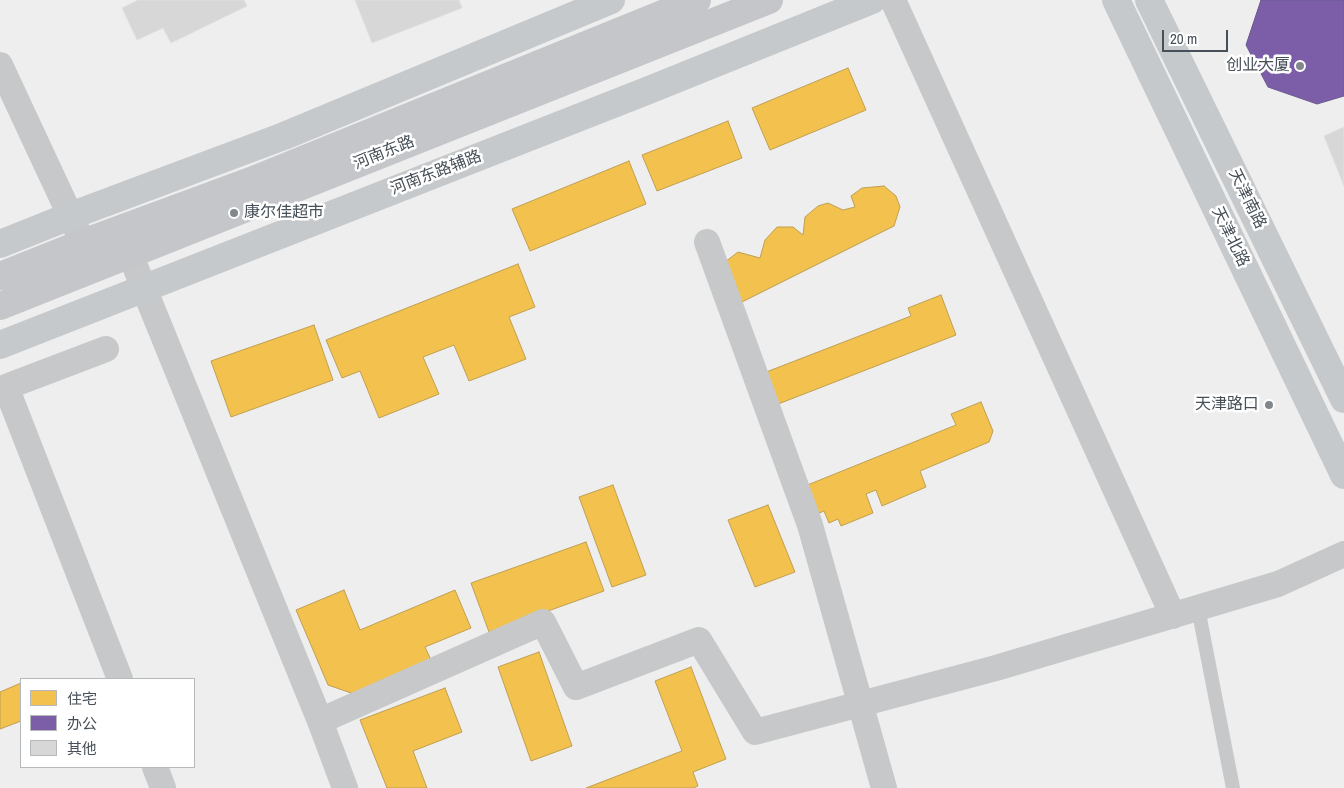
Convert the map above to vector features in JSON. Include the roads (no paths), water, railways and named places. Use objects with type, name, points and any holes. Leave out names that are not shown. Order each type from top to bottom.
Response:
[{"type":"main road","name":"河南东路","points":[[0,276],[251,180],[697,0]]},
{"type":"main road","name":"河南东路","points":[[0,306],[768,0]]},
{"type":"street","points":[[0,244],[284,136],[611,0]]},
{"type":"street","name":"河南东路辅路","points":[[0,345],[649,90],[872,0]]},
{"type":"street","points":[[893,0],[1173,616]]},
{"type":"street","name":"天津北路","points":[[1116,0],[1344,475]]},
{"type":"street","name":"天津南路","points":[[1150,0],[1344,399]]},
{"type":"street","points":[[0,65],[83,243],[130,254],[320,721],[345,788]]},
{"type":"street","points":[[707,242],[810,525],[884,788]]},
{"type":"street","points":[[106,349],[6,387],[120,678]]},
{"type":"street","points":[[320,721],[542,622],[576,686],[699,640],[755,732],[996,668],[1173,616],[1278,584],[1344,554]]},
{"type":"street","points":[[155,768],[163,788]]},
{"type":"lane","points":[[1198,608],[1233,788]]},
{"type":"place","name":"创业大厦","points":[[1300,66]]},
{"type":"place","name":"康尔佳超市","points":[[234,213]]},
{"type":"place","name":"天津路口","points":[[1269,405]]}]
